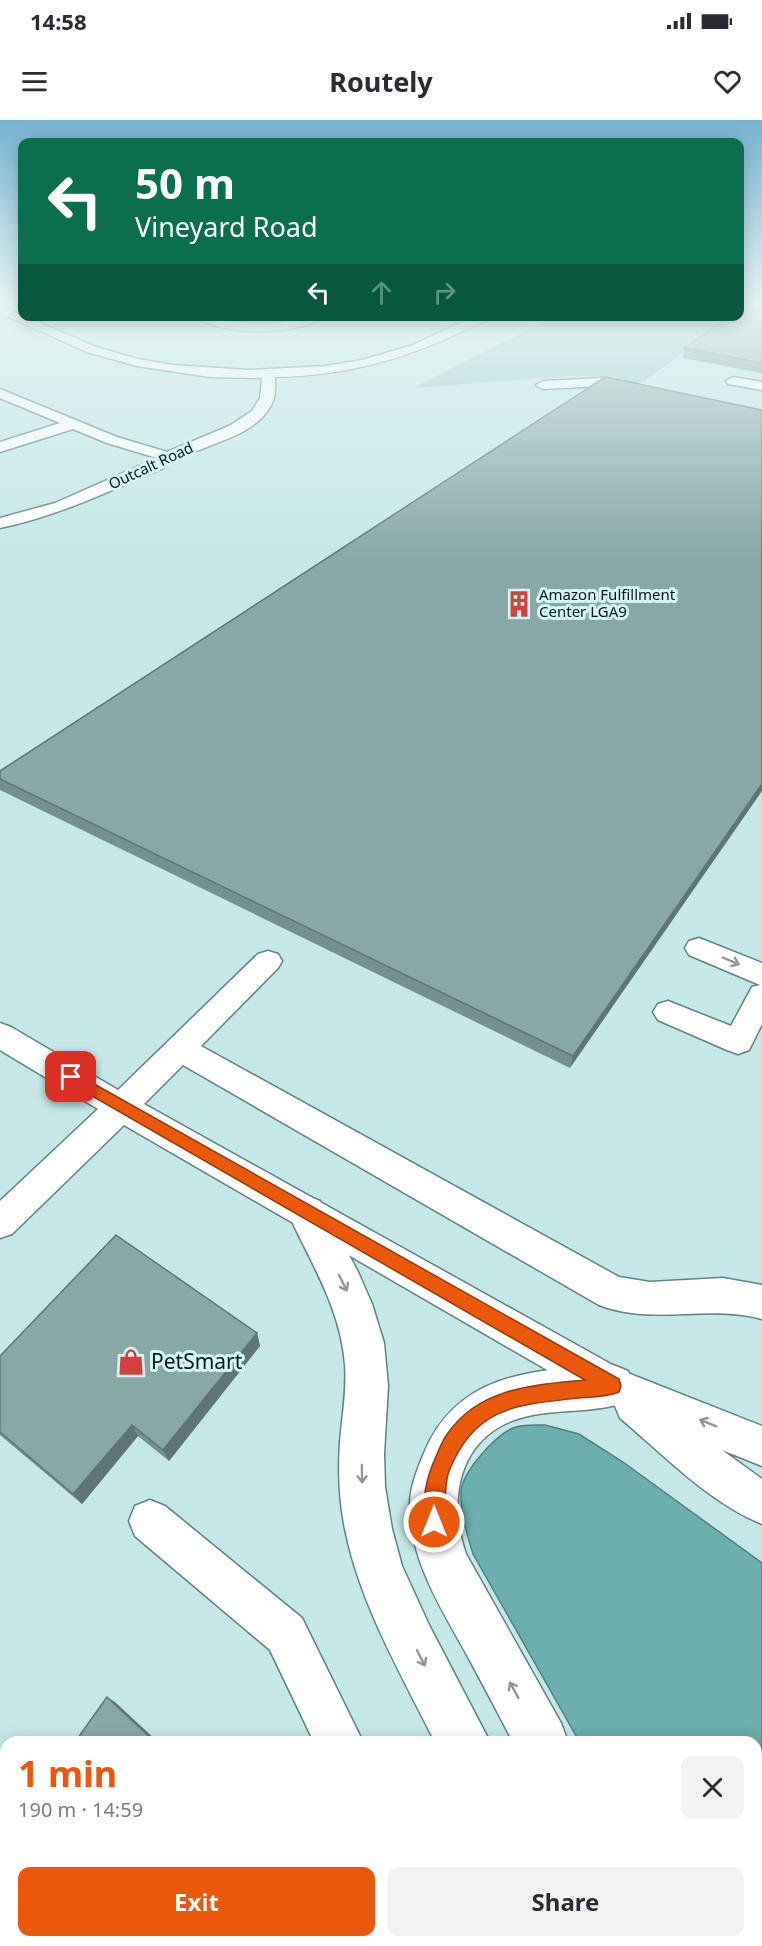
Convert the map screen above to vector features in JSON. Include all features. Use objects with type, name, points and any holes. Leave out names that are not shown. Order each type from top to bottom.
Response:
[{"type":"main road","points":[[307,1213],[358,1316],[367,1388],[362,1481],[371,1540],[393,1600],[461,1736]]},
{"type":"main road","points":[[539,1736],[462,1596],[443,1556],[434,1522],[435,1490],[439,1471],[454,1439],[480,1412],[495,1404],[520,1396],[613,1386]]},
{"type":"street","name":"Outcalt Road","points":[[0,523],[43,513],[158,465],[168,457],[242,425],[259,413],[266,404],[268,388]]},
{"type":"street","points":[[637,388],[653,391]]},
{"type":"street","points":[[0,393],[111,440],[168,457]]},
{"type":"street","points":[[0,447],[72,424]]},
{"type":"street","points":[[699,948],[762,975]]},
{"type":"street","points":[[0,1223],[268,961]]},
{"type":"street","points":[[668,1012],[738,1042],[762,995]]},
{"type":"street","points":[[0,1035],[121,1107],[613,1386],[762,1446]]},
{"type":"street","points":[[179,1048],[612,1293],[626,1298],[651,1300],[710,1293],[762,1302]]},
{"type":"street","points":[[613,1386],[730,1484],[762,1503]]},
{"type":"street","points":[[150,1521],[286,1634],[336,1736]]},
{"type":"shaded area","points":[[545,1425],[579,1434],[623,1462],[762,1563],[762,1736],[576,1736],[473,1554],[464,1523],[461,1491],[467,1474],[498,1438],[513,1428]]},
{"type":"building","name":"Amazon Fulfillment Center LGA9","points":[[588,388],[658,388],[762,410],[762,784],[573,1056],[0,779],[0,771]]},
{"type":"building","name":"PetSmart","points":[[116,1235],[257,1333],[163,1450],[132,1425],[73,1494],[0,1432],[0,1356]]},
{"type":"building","points":[[107,1697],[149,1736],[79,1736]]},
{"type":"place","name":"Amazon Fulfillment Center LGA9","points":[[519,604]]},
{"type":"place","name":"PetSmart","points":[[131,1362]]},
{"type":"route","points":[[71,1077],[613,1386],[530,1394],[510,1398],[480,1412],[454,1439],[439,1471],[433,1507],[434,1522]]}]
